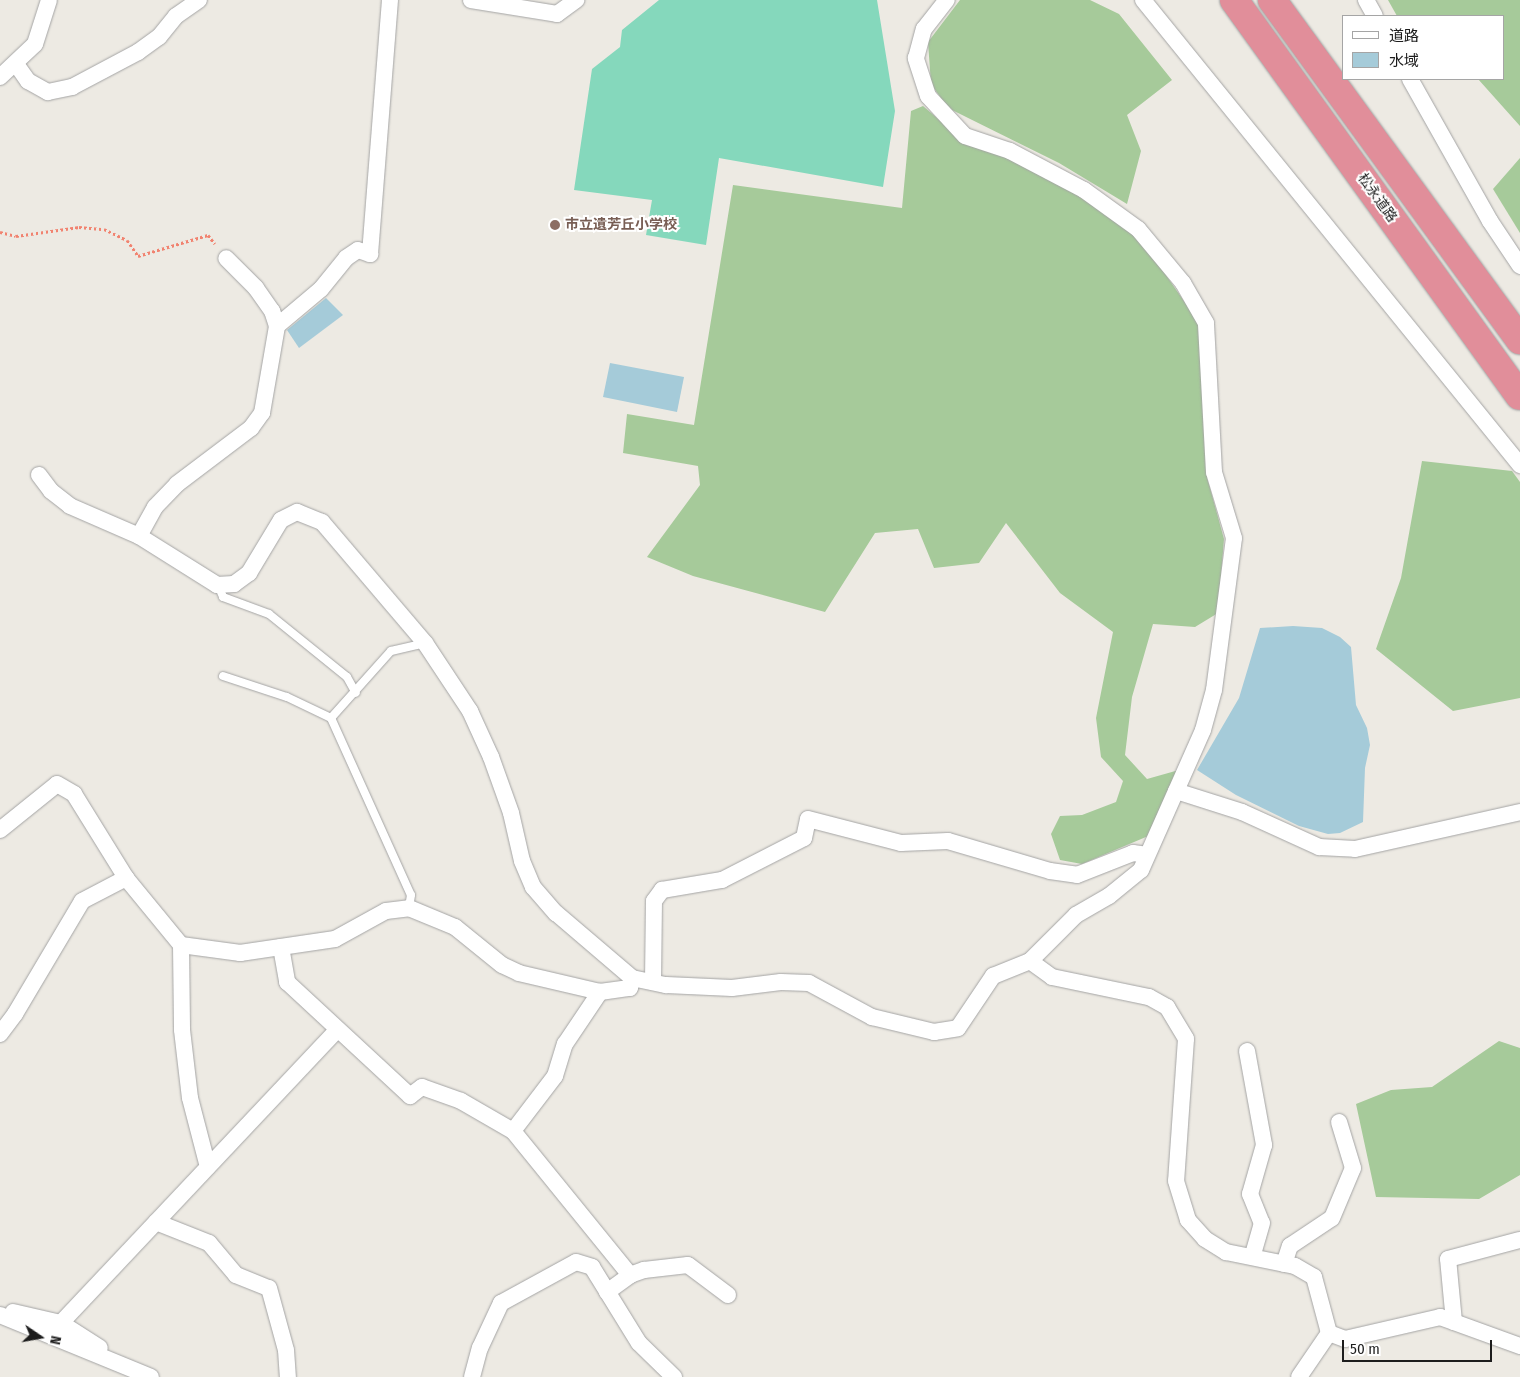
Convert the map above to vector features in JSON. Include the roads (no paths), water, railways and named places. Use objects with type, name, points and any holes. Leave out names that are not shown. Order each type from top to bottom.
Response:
[{"type":"highway","name":"松永道路","points":[[1234,0],[1520,396]]},
{"type":"highway","points":[[1272,0],[1520,340]]},
{"type":"street","points":[[0,77],[16,64],[35,44],[48,0]]},
{"type":"street","points":[[16,64],[28,81],[48,92],[72,87],[138,52],[159,37],[176,16],[199,0]]},
{"type":"street","points":[[277,326],[321,289],[346,258],[358,250],[370,254],[390,0]]},
{"type":"street","points":[[471,0],[557,14],[576,0]]},
{"type":"street","points":[[39,475],[51,492],[70,506],[139,536],[217,584],[234,584],[249,574],[281,520],[297,512],[322,522],[425,643],[470,711],[491,756],[511,812],[522,861],[533,887],[556,913],[632,978],[653,982],[732,988],[781,982],[809,983],[872,1018],[934,1032],[958,1028],[993,976],[1030,961],[1076,915],[1109,896],[1141,870],[1203,730],[1214,690],[1234,538],[1214,472],[1206,323],[1183,283],[1138,229],[1084,190],[1010,151],[966,136],[928,96],[916,58],[924,29],[947,0]]},
{"type":"street","points":[[1142,0],[1520,465]]},
{"type":"street","points":[[1366,0],[1374,15]]},
{"type":"street","points":[[1411,80],[1490,221],[1520,266]]},
{"type":"street","points":[[139,536],[155,506],[177,484],[251,428],[262,413],[277,326],[272,310],[256,288],[226,258]]},
{"type":"street","points":[[0,830],[57,784],[74,794],[126,878],[181,945],[182,1030],[190,1098],[208,1167]]},
{"type":"street","points":[[1176,791],[1242,812],[1319,847],[1355,850],[1520,812]]},
{"type":"street","points":[[653,982],[654,901],[662,890],[722,880],[804,838],[808,819],[900,843],[948,841],[1050,871],[1077,875],[1133,854],[1147,855]]},
{"type":"street","points":[[0,1034],[16,1014],[82,901],[126,878]]},
{"type":"street","points":[[181,945],[240,953],[335,939],[386,911],[409,908],[455,927],[502,965],[519,973],[600,992],[630,988],[632,978]]},
{"type":"street","points":[[281,947],[287,982],[410,1096],[422,1087],[461,1101],[513,1131],[630,1275]]},
{"type":"street","points":[[1030,961],[1052,977],[1149,997],[1167,1007],[1186,1039],[1176,1181],[1188,1220],[1205,1239],[1226,1252],[1284,1264],[1314,1277],[1329,1333],[1300,1377]]},
{"type":"street","points":[[513,1131],[555,1076],[565,1044],[600,992]]},
{"type":"street","points":[[61,1323],[337,1030]]},
{"type":"street","points":[[1247,1051],[1264,1145],[1250,1194],[1262,1223],[1252,1257]]},
{"type":"street","points":[[1284,1264],[1290,1246],[1332,1218],[1353,1168],[1339,1122]]},
{"type":"street","points":[[156,1222],[209,1243],[236,1275],[269,1288],[286,1350],[288,1377]]},
{"type":"street","points":[[1454,1322],[1448,1259],[1520,1240]]},
{"type":"street","points":[[472,1377],[480,1348],[501,1303],[576,1262],[592,1267],[639,1344],[674,1377]]},
{"type":"street","points":[[607,1292],[630,1275],[644,1270],[688,1265],[728,1295]]},
{"type":"street","points":[[0,1308],[61,1323],[148,1376]]},
{"type":"street","points":[[0,1315],[148,1376]]},
{"type":"street","points":[[1329,1333],[1345,1339],[1440,1317],[1520,1346]]},
{"type":"lane","points":[[217,584],[223,597],[269,614],[347,677],[356,693]]},
{"type":"lane","points":[[331,718],[356,693],[390,652],[425,643]]},
{"type":"lane","points":[[223,676],[287,696],[331,718],[411,895],[409,908]]},
{"type":"water","points":[[326,298],[343,315],[299,348],[287,330]]},
{"type":"water","points":[[610,363],[684,377],[677,412],[603,397]]},
{"type":"water","points":[[1293,626],[1322,628],[1340,637],[1351,647],[1356,705],[1367,728],[1370,745],[1365,768],[1363,822],[1340,833],[1328,834],[1299,826],[1236,795],[1197,770],[1239,698],[1260,628]]},
{"type":"place","name":"市立遺芳丘小学校","points":[[555,225]]}]
